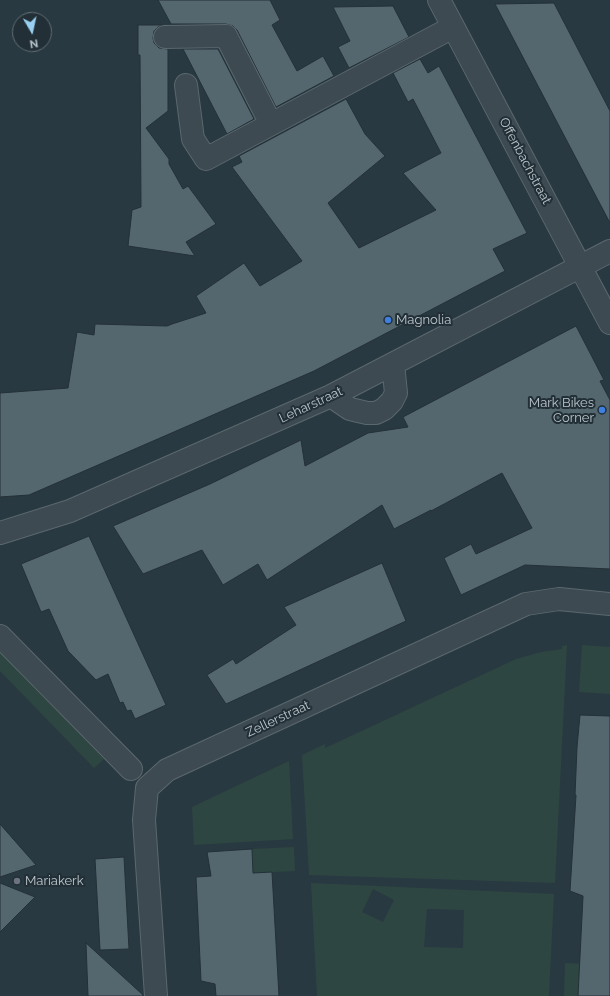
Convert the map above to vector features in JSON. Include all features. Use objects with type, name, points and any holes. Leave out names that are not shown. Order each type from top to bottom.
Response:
[{"type":"street","name":"Offenbachstraat","points":[[439,0],[610,323]]},
{"type":"street","points":[[186,85],[193,139],[206,159],[453,27]]},
{"type":"street","points":[[165,37],[226,36],[271,124]]},
{"type":"street","name":"Leharstraat","points":[[0,533],[70,511],[331,396],[610,251]]},
{"type":"street","points":[[331,396],[350,409],[367,414],[376,413],[384,409],[392,401],[396,393],[393,364]]},
{"type":"street","name":"Zellerstraat","points":[[156,996],[144,820],[147,788],[167,770],[526,604],[559,599],[610,604]]},
{"type":"street","points":[[0,636],[130,769]]},
{"type":"green space","points":[[567,645],[555,883],[309,875],[302,755],[325,744],[325,748],[516,659],[541,652],[562,649],[562,646]]},
{"type":"green space","points":[[582,645],[610,647],[610,694],[579,692]]},
{"type":"green space","points":[[0,651],[104,759],[94,768],[0,671]]},
{"type":"green space","points":[[289,761],[293,839],[194,845],[192,807]]},
{"type":"green space","points":[[294,847],[295,871],[253,873],[252,849]]},
{"type":"green space","points":[[311,883],[554,894],[549,996],[317,996]],"holes":[[[373,889],[394,900],[383,922],[362,912]],[[427,909],[464,910],[463,948],[424,947]]]},
{"type":"green space","points":[[565,963],[586,964],[585,996],[564,996]]},
{"type":"building","points":[[158,0],[270,0],[280,20],[272,25],[297,71],[323,56],[334,76],[276,107],[237,30],[233,26],[226,24],[171,24]]},
{"type":"building","points":[[554,3],[610,111],[610,223],[495,4]]},
{"type":"building","points":[[393,6],[409,37],[349,68],[338,47],[350,41],[333,7]]},
{"type":"building","points":[[138,25],[163,25],[154,31],[154,43],[159,48],[168,49],[168,111],[146,128],[169,159],[169,164],[183,189],[188,186],[216,224],[186,242],[195,256],[128,246],[132,210],[141,207],[140,55],[138,55]]},
{"type":"building","points":[[183,49],[218,49],[254,119],[227,134]]},
{"type":"building","points":[[420,59],[428,73],[439,66],[527,233],[493,249],[505,271],[314,371],[29,495],[0,497],[0,393],[68,388],[77,332],[94,335],[95,324],[167,326],[206,313],[196,296],[244,263],[260,286],[302,261],[232,167],[242,162],[239,156],[346,99],[365,134],[385,156],[328,203],[359,248],[436,210],[403,173],[441,153],[413,99],[408,102],[393,73]]},
{"type":"building","points":[[576,326],[604,380],[600,381],[610,400],[610,569],[525,565],[461,595],[444,558],[471,544],[476,554],[532,528],[502,473],[394,529],[382,505],[267,580],[258,564],[223,585],[202,550],[143,574],[113,526],[210,484],[301,440],[305,466],[368,433],[408,427],[403,417]]},
{"type":"building","points":[[89,536],[166,705],[135,719],[131,710],[127,711],[123,702],[120,703],[108,674],[96,680],[68,651],[49,609],[41,612],[21,564]]},
{"type":"building","points":[[382,563],[406,621],[226,704],[207,675],[233,659],[236,664],[296,625],[284,607]]},
{"type":"building","points":[[580,715],[610,716],[610,996],[578,996],[583,896],[570,891]]},
{"type":"building","points":[[0,824],[36,865],[0,877]]},
{"type":"building","points":[[252,849],[253,873],[272,872],[279,996],[216,996],[215,984],[201,981],[196,877],[211,876],[207,852]]},
{"type":"building","points":[[124,857],[129,949],[100,950],[95,859]]},
{"type":"building","points":[[0,883],[35,897],[0,932]]},
{"type":"building","points":[[86,943],[143,995],[143,996],[88,996]]},
{"type":"place","name":"Magnolia","points":[[388,320]]},
{"type":"place","name":"Mark Bikes Corner","points":[[602,410]]},
{"type":"place","name":"Mariakerk","points":[[17,881]]}]
